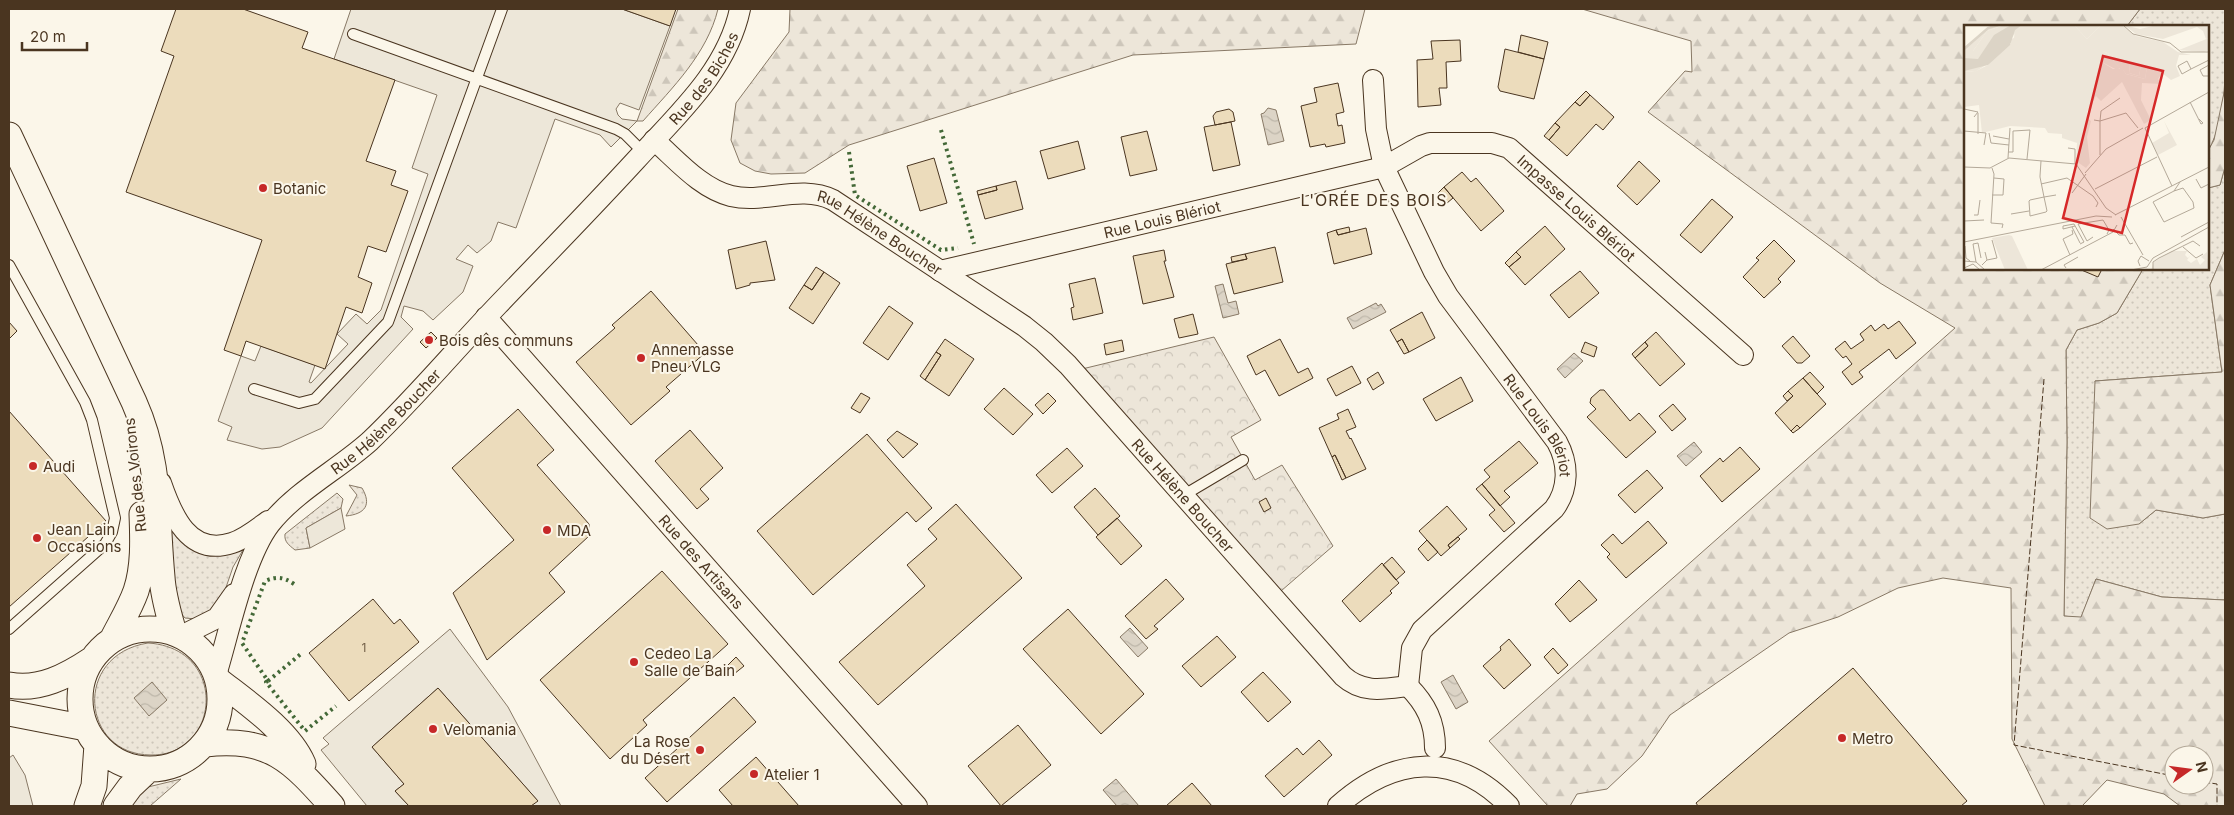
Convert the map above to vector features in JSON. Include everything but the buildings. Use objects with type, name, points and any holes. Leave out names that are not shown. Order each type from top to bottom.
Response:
[{"type":"street","name":"Rue des Biches","points":[[649,146],[698,92],[717,67],[732,37],[740,9]]},
{"type":"street","name":"Rue Louis Blériot","points":[[1372,80],[1376,130],[1384,167],[1441,284],[1457,310],[1557,442],[1564,457],[1566,474],[1562,496],[1554,509],[1422,630],[1412,648],[1408,686]]},
{"type":"street","name":"Rue des Voirons","points":[[9,135],[140,415],[153,460],[158,502],[162,577],[178,634]]},
{"type":"street","name":"Impasse Louis Blériot","points":[[1384,167],[1430,142],[1492,143],[1509,148],[1743,355]]},
{"type":"street","name":"Rue Hélène Boucher","points":[[153,460],[177,523],[189,536],[201,542],[218,546],[232,543],[245,537],[280,513],[369,441],[649,146],[696,178],[723,193],[750,198],[807,194],[825,196],[1024,326],[1052,349],[1348,680],[1358,686],[1371,690],[1408,686]]},
{"type":"street","name":"Rue Louis Blériot","points":[[940,271],[1384,167]]},
{"type":"street","name":"Rue des Artisans","points":[[486,317],[917,806]]},
{"type":"street","name":"Rue des Voirons","points":[[112,640],[135,593],[141,570],[143,542],[142,505],[136,454],[126,402],[116,364]]},
{"type":"street","name":"Rue Hélène Boucher","points":[[217,678],[246,575],[260,540],[280,513]]},
{"type":"street","name":"Rue Hélène Boucher","points":[[178,634],[212,622],[222,614],[246,575]]},
{"type":"street","points":[[156,629],[178,634],[202,652],[217,678],[220,691],[219,714],[205,744],[179,764],[148,770],[119,763],[91,737],[14,698],[56,680],[91,660],[112,640],[137,630],[156,629]]},
{"type":"street","points":[[87,806],[94,786],[91,737],[80,709],[80,693],[83,678],[91,660]]},
{"type":"street","points":[[217,678],[249,704],[292,746],[300,758],[311,783]]},
{"type":"street","points":[[1408,686],[1424,704],[1429,714],[1433,725],[1436,748]]},
{"type":"street","points":[[205,744],[238,742],[261,746],[275,753],[311,783],[332,806]]},
{"type":"street","points":[[1338,806],[1364,784],[1380,776],[1405,769],[1432,767],[1466,775],[1482,783],[1509,806]]},
{"type":"street","points":[[116,806],[130,787],[148,770]]},
{"type":"lane","points":[[254,389],[299,403],[315,398],[388,322],[502,9]]},
{"type":"lane","points":[[353,34],[616,129],[649,146]]},
{"type":"lane","points":[[9,265],[86,402],[115,518],[112,532],[105,544],[9,629]]},
{"type":"lane","points":[[1184,495],[1243,460]]},
{"type":"green space","points":[[678,9],[718,9],[706,41],[688,69],[643,121],[637,121]]},
{"type":"green space","points":[[790,9],[1365,9],[1356,44],[1133,55],[849,145],[805,173],[771,174],[755,171],[740,163],[731,140],[736,103],[789,32]]},
{"type":"green space","points":[[1582,9],[2140,9],[2128,25],[1964,25],[1964,270],[2142,270],[2117,313],[2099,323],[2077,330],[2066,350],[2067,442],[2064,616],[2081,617],[2096,579],[2162,597],[2225,600],[2225,806],[2180,806],[2165,795],[2214,795],[2214,745],[2164,745],[2164,794],[2107,780],[2082,806],[2045,806],[2012,739],[2011,588],[1943,578],[1898,588],[1838,617],[1789,633],[1670,715],[1642,756],[1607,789],[1577,794],[1570,806],[1548,806],[1489,741],[1955,328],[1880,283],[1648,112],[1685,71],[1692,72],[1691,41]]},
{"type":"green space","points":[[2140,9],[2225,9],[2225,82],[2223,101],[2220,119],[2209,149],[2209,25],[2128,25]]},
{"type":"green space","points":[[2225,88],[2225,167],[2220,185],[2209,188],[2209,149],[2214,140]]},
{"type":"green space","points":[[2225,167],[2225,250],[2210,285],[2222,372],[2095,381],[2139,524],[2156,510],[2203,518],[2225,514],[2225,600],[2162,597],[2096,579],[2081,618],[2064,616],[2067,442],[2066,350],[2077,330],[2099,323],[2117,313],[2142,270],[2209,270],[2209,188],[2220,185]]},
{"type":"green space","points":[[2225,250],[2225,514],[2203,518],[2156,510],[2139,524],[2107,529],[2090,518],[2095,381],[2222,372],[2210,285]]},
{"type":"green space","points":[[1214,337],[1261,420],[1231,437],[1255,480],[1282,465],[1333,546],[1281,591],[1082,369]]},
{"type":"green space","points":[[349,485],[362,488],[366,504],[362,511],[346,516],[357,495]]},
{"type":"green space","points":[[337,493],[343,499],[341,508],[306,528],[310,548],[295,550],[286,541],[285,534]]},
{"type":"green space","points":[[166,527],[242,547],[243,550],[233,567],[222,599],[215,608],[196,619],[185,618],[178,610]]},
{"type":"green space","points":[[148,643],[174,649],[192,663],[203,681],[206,701],[202,721],[191,739],[174,751],[151,755],[128,751],[110,739],[99,723],[95,704],[97,684],[107,666],[123,651]]},
{"type":"green space","points":[[181,779],[150,806],[124,806],[148,787]]},
{"type":"shaded area","points":[[351,9],[622,9],[670,26],[639,110],[620,103],[616,109],[622,119],[637,121],[611,147],[600,135],[555,119],[516,228],[498,222],[491,241],[477,253],[468,245],[456,259],[473,266],[463,292],[433,320],[423,311],[404,306],[401,317],[413,329],[322,428],[280,447],[262,449],[227,440],[232,427],[218,421],[241,356],[255,361],[261,346],[315,365],[309,382],[311,383],[348,344],[337,334],[356,314],[367,324],[381,310],[428,174],[412,168],[437,95],[334,59]]},
{"type":"shaded area","points":[[341,508],[345,529],[310,548],[306,528]]},
{"type":"shaded area","points":[[450,629],[508,707],[561,806],[531,806],[537,800],[438,688],[372,747],[404,784],[395,791],[409,806],[367,806],[321,750],[329,744],[323,738]]},
{"type":"shaded area","points":[[13,755],[25,775],[33,806],[9,806],[9,758]]},
{"type":"water","points":[[1268,108],[1276,110],[1284,141],[1268,145],[1261,114]]},
{"type":"water","points":[[1223,284],[1228,303],[1236,301],[1239,314],[1223,318],[1215,286]]},
{"type":"water","points":[[1376,303],[1378,306],[1381,304],[1386,312],[1353,329],[1347,318]]},
{"type":"water","points":[[1574,353],[1583,361],[1565,378],[1557,369]]},
{"type":"water","points":[[1694,442],[1702,452],[1686,466],[1677,456]]},
{"type":"water","points":[[1130,628],[1148,648],[1138,657],[1120,637]]},
{"type":"water","points":[[1453,675],[1468,702],[1456,709],[1441,682]]},
{"type":"water","points":[[152,682],[167,700],[149,716],[134,698]]},
{"type":"water","points":[[1116,779],[1139,806],[1117,806],[1103,790]]},
{"type":"hedge","points":[[941,130],[974,244]]},
{"type":"hedge","points":[[849,152],[855,195],[941,250],[958,248]]},
{"type":"hedge","points":[[294,584],[280,578],[265,581],[242,643],[268,681],[266,682],[305,731],[336,706]]},
{"type":"hedge","points":[[268,681],[302,653]]},
{"type":"fence","points":[[2044,379],[2014,745],[2164,774]]},
{"type":"fence","points":[[2214,784],[2217,784],[2217,806]]},
{"type":"place","name":"Botanic","points":[[263,188]]},
{"type":"place","name":"Bois des communs","points":[[429,340]]},
{"type":"place","name":"Annemasse Pneu VLG","points":[[641,358]]},
{"type":"place","name":"Audi","points":[[33,466]]},
{"type":"place","name":"MDA","points":[[547,530]]},
{"type":"place","name":"Jean Lain Occasions","points":[[37,538]]},
{"type":"place","name":"Cedeo La Salle de Bain","points":[[634,662]]},
{"type":"place","name":"Velomania","points":[[433,729]]},
{"type":"place","name":"Metro","points":[[1842,738]]},
{"type":"place","name":"La Rose du Désert","points":[[700,750]]},
{"type":"place","name":"Atelier 1","points":[[754,774]]},
{"type":"district","name":"L'ORÉE DES BOIS","points":[[1374,200]]}]
